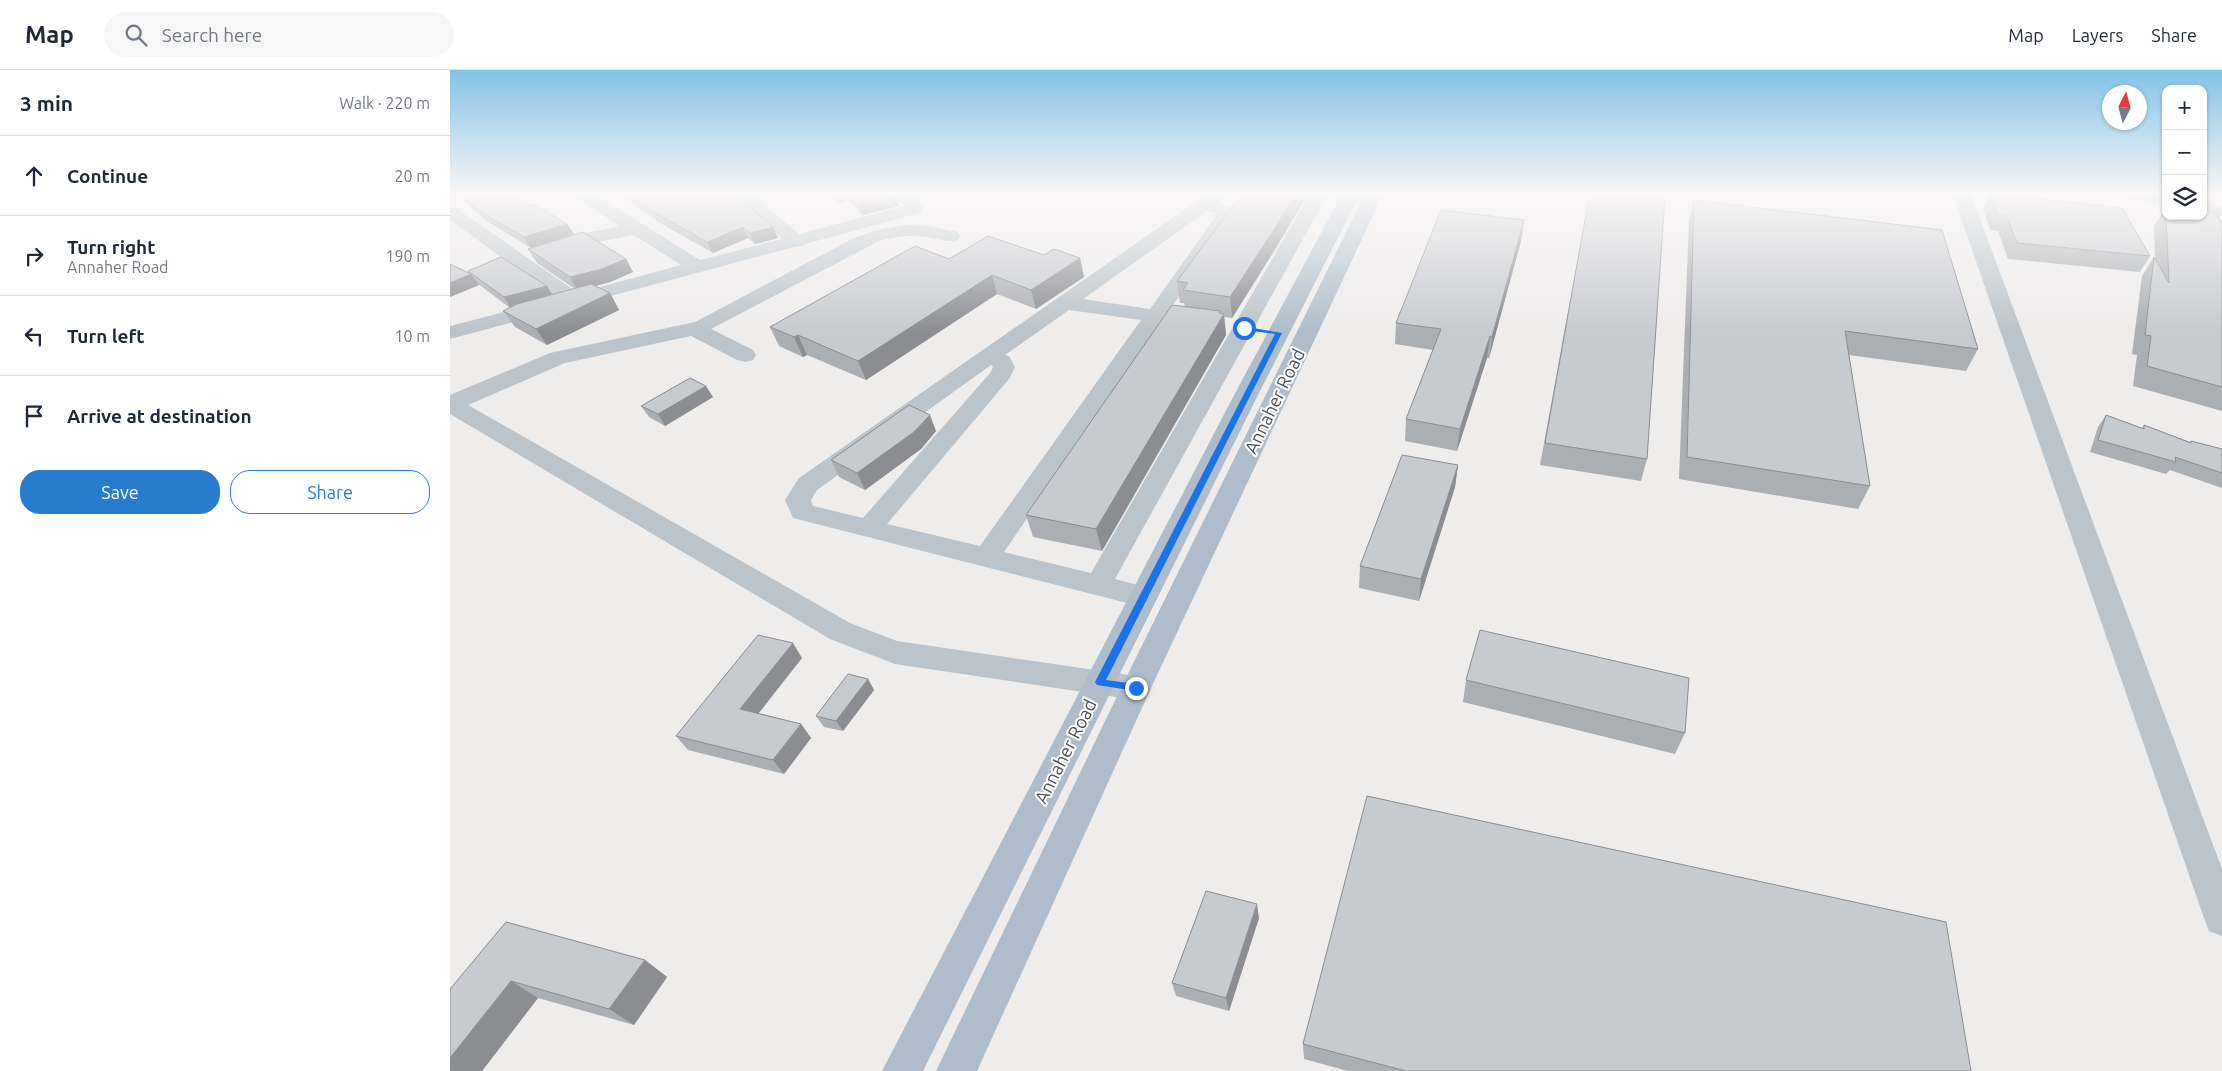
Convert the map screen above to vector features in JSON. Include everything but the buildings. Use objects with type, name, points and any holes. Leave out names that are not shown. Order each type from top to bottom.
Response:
[{"type":"main road","name":"Annaher Road","points":[[902,1071],[1143,596],[1328,239]]},
{"type":"main road","name":"Annaher Road","points":[[956,1071],[1136,688],[1352,239]]},
{"type":"street","points":[[488,239],[575,300]]},
{"type":"street","points":[[518,260],[586,239]]},
{"type":"street","points":[[652,239],[699,268]]},
{"type":"street","points":[[793,239],[797,242]]},
{"type":"street","points":[[450,334],[809,239]]},
{"type":"street","points":[[450,404],[558,358],[694,329],[869,239]]},
{"type":"street","points":[[1143,596],[802,512],[798,505],[800,495],[808,484],[1155,239]]},
{"type":"street","points":[[986,558],[1209,239]]},
{"type":"street","points":[[1098,585],[1234,326],[1290,239]]},
{"type":"street","points":[[1978,239],[2222,918]]},
{"type":"street","points":[[1064,303],[1194,321]]},
{"type":"street","points":[[1234,326],[1279,333]]},
{"type":"street","points":[[694,329],[745,355]]},
{"type":"street","points":[[868,529],[1001,374],[1004,367],[1001,361],[988,357]]},
{"type":"street","points":[[450,404],[840,631],[895,652],[1136,688]]},
{"type":"route","points":[[1136,688],[1100,682],[1279,333],[1244,328]]}]
